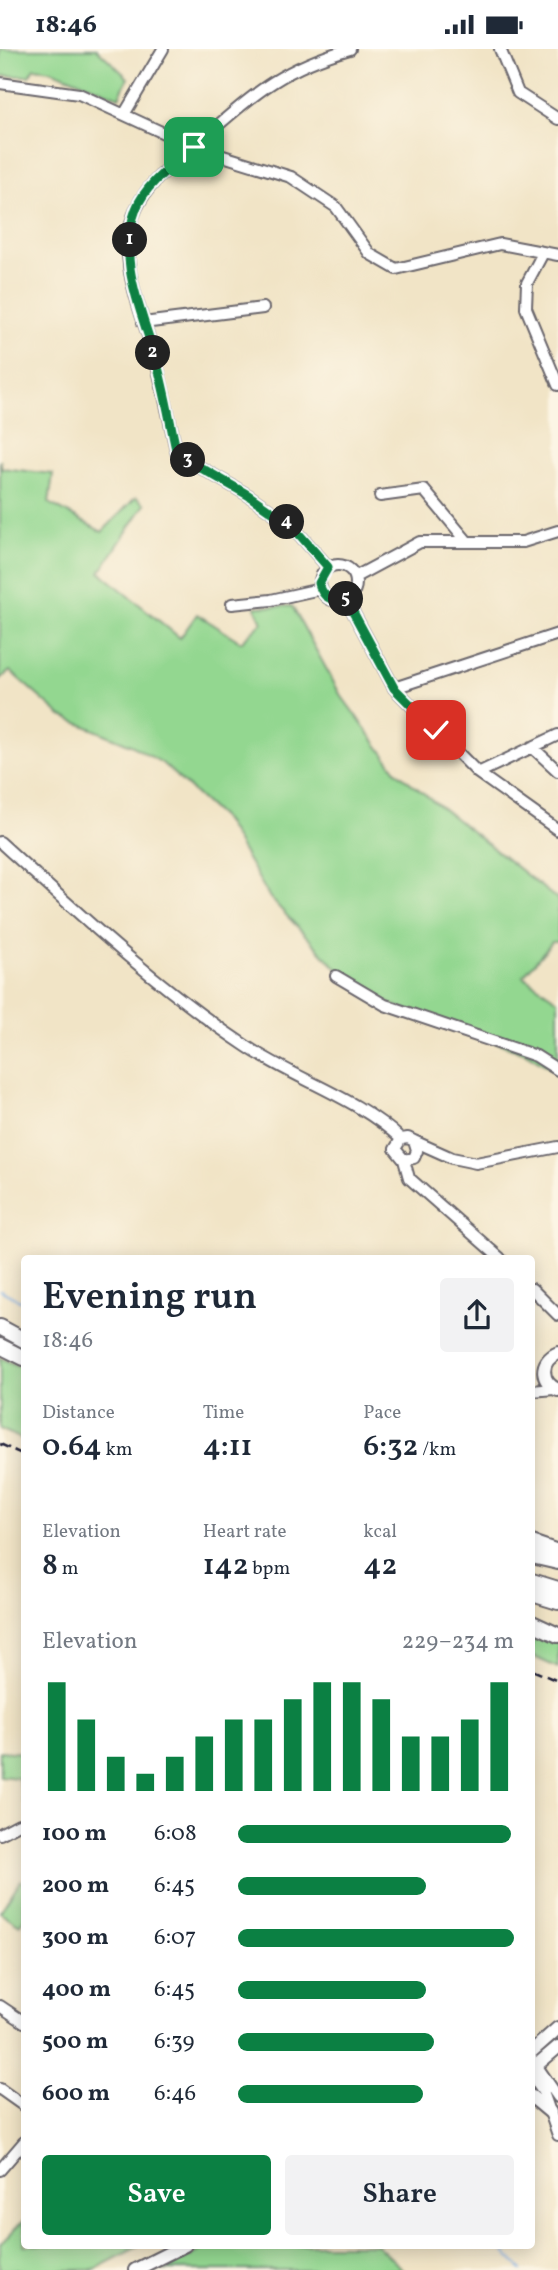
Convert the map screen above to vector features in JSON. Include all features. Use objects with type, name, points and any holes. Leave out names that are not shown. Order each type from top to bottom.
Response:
[{"type":"highway","points":[[0,1327],[21,1338]]},
{"type":"highway","points":[[0,1346],[21,1356]]},
{"type":"highway","points":[[535,1544],[558,1552]]},
{"type":"highway","points":[[535,1557],[558,1562]]},
{"type":"highway","points":[[535,1582],[558,1589]]},
{"type":"highway","points":[[535,1595],[558,1602]]},
{"type":"highway","points":[[535,1624],[558,1635]]},
{"type":"main road","points":[[556,1389],[547,1382],[544,1370],[548,1359],[558,1353]]},
{"type":"main road","points":[[535,2048],[558,2028]]},
{"type":"main road","points":[[535,2065],[558,2047]]},
{"type":"main road","points":[[535,2100],[550,2112]]},
{"type":"main road","points":[[135,2270],[149,2266],[178,2249]]},
{"type":"street","points":[[125,113],[163,49]]},
{"type":"street","points":[[328,567],[291,525],[248,495],[177,454],[156,360],[129,272],[130,237],[136,209],[149,186],[253,94],[310,60],[350,49]]},
{"type":"street","points":[[500,49],[518,93],[558,119]]},
{"type":"street","points":[[0,83],[79,94],[194,147],[291,177],[336,207],[370,254],[396,269],[500,244],[558,255]]},
{"type":"street","points":[[543,253],[527,283],[526,308],[558,385]]},
{"type":"street","points":[[143,323],[263,308]]},
{"type":"street","points":[[380,496],[424,490],[466,540]]},
{"type":"street","points":[[355,577],[420,542],[523,542],[558,531]]},
{"type":"street","points":[[344,565],[355,577],[356,587],[346,599],[334,601],[320,589],[320,577],[328,567],[344,565]]},
{"type":"street","points":[[232,604],[271,600],[320,589]]},
{"type":"street","points":[[346,599],[394,688],[478,773],[558,830]]},
{"type":"street","points":[[394,688],[558,634]]},
{"type":"street","points":[[478,773],[558,735]]},
{"type":"street","points":[[532,747],[558,771]]},
{"type":"street","points":[[0,842],[153,978],[246,1047],[368,1113],[401,1139],[414,1141],[452,1158],[476,1163],[558,1147]]},
{"type":"street","points":[[336,976],[385,1005],[536,1056],[558,1070]]},
{"type":"street","points":[[401,1139],[395,1149],[404,1160],[412,1183],[496,1255]]},
{"type":"street","points":[[404,1160],[416,1155],[414,1141]]},
{"type":"street","points":[[535,1292],[558,1315]]},
{"type":"street","points":[[535,1381],[544,1370]]},
{"type":"street","points":[[535,1391],[556,1389]]},
{"type":"street","points":[[1,1818],[4,1832],[19,1824]]},
{"type":"street","points":[[0,2006],[21,2020]]},
{"type":"street","points":[[535,2069],[558,2097]]},
{"type":"street","points":[[535,2072],[558,2135]]},
{"type":"street","points":[[0,2089],[21,2104]]},
{"type":"street","points":[[1,2167],[21,2145]]},
{"type":"green space","points":[[0,49],[97,49],[128,78],[119,97],[51,70],[34,68],[29,76],[0,76]]},
{"type":"green space","points":[[0,460],[2,468],[53,474],[49,503],[102,532],[136,497],[145,504],[100,572],[180,638],[197,614],[241,642],[262,622],[255,607],[292,606],[340,694],[397,772],[558,900],[558,942],[552,942],[523,976],[558,1000],[558,1073],[526,1053],[385,1002],[345,977],[270,898],[224,820],[162,763],[131,745],[61,716],[10,671],[0,679]]},
{"type":"green space","points":[[0,1358],[21,1367],[21,1439],[0,1429]]},
{"type":"green space","points":[[535,1630],[558,1642],[558,1668],[535,1657]]},
{"type":"green space","points":[[0,1751],[21,1753],[21,1790],[18,1778],[0,1776]]},
{"type":"green space","points":[[21,1880],[20,1925],[0,1912]]},
{"type":"green space","points":[[21,2223],[21,2249],[133,2249],[93,2270],[0,2270],[0,2244]]},
{"type":"green space","points":[[204,2249],[381,2249],[404,2270],[166,2270]]},
{"type":"waterway","points":[[0,1290],[21,1301]]},
{"type":"waterway","points":[[502,2249],[522,2270]]},
{"type":"railway","points":[[0,1444],[21,1454]]},
{"type":"railway","points":[[535,1671],[558,1681]]},
{"type":"route","points":[[194,147],[149,186],[136,209],[130,237],[129,272],[156,360],[177,454],[248,495],[291,525],[328,567],[320,577],[323,595],[334,601],[346,599],[394,688],[436,730]]}]
